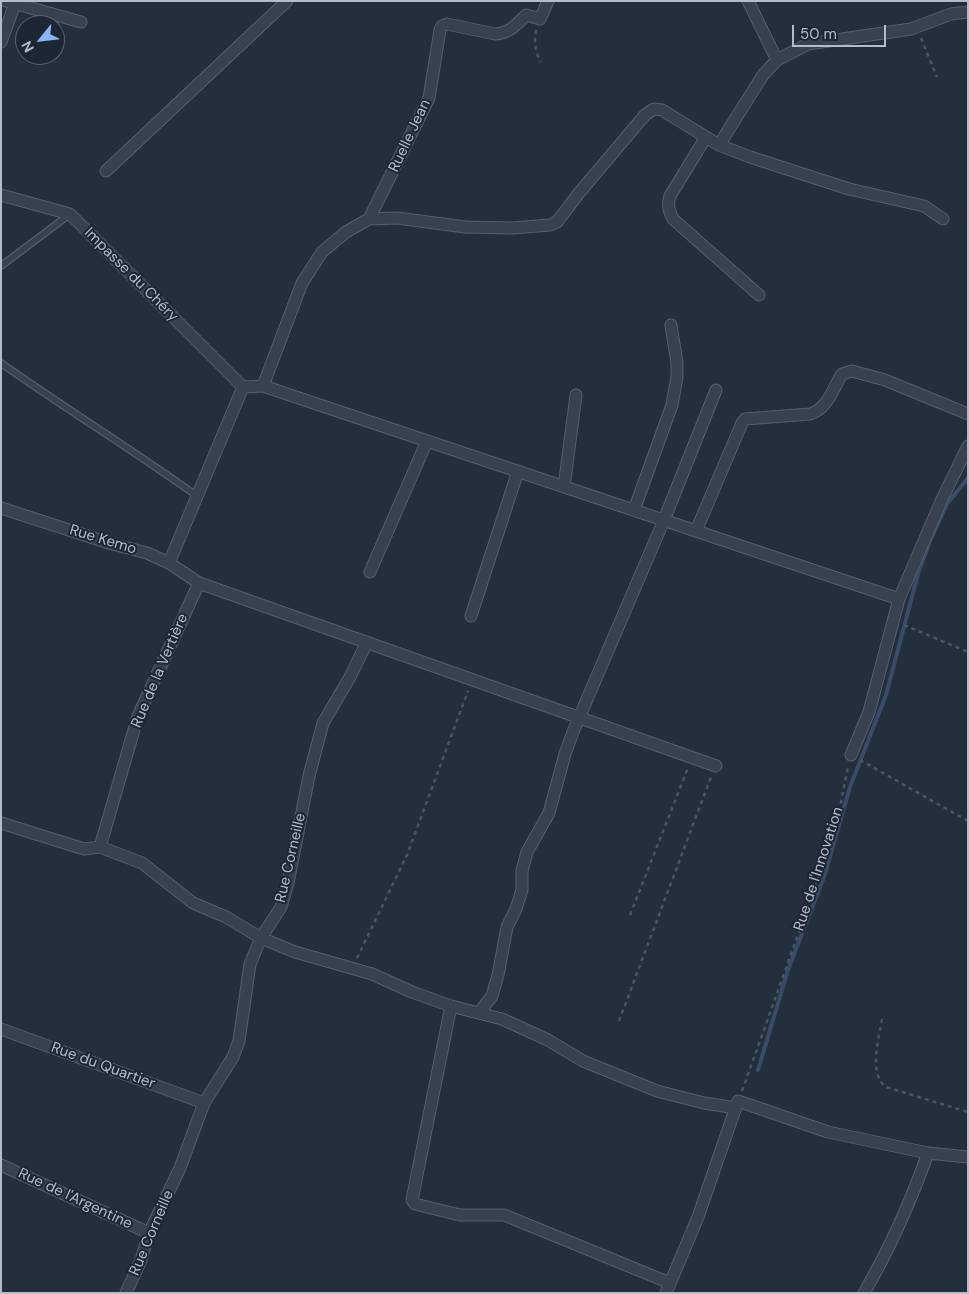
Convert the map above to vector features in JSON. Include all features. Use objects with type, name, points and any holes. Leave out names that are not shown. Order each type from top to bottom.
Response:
[{"type":"street","points":[[106,170],[287,1]]},
{"type":"street","points":[[540,19],[548,1]]},
{"type":"street","points":[[748,1],[777,60]]},
{"type":"street","points":[[1,42],[12,2],[81,22]]},
{"type":"street","points":[[719,144],[763,75],[777,60],[808,44],[916,27],[951,14],[968,12]]},
{"type":"street","name":"Ruelle Jean","points":[[369,219],[429,98],[442,26],[447,24],[496,34],[512,30],[526,15],[540,19]]},
{"type":"street","points":[[263,386],[302,283],[322,252],[346,232],[369,219],[397,218],[465,227],[514,228],[557,222],[645,115],[654,109],[662,110],[719,144],[750,157],[849,189],[924,206],[943,219]]},
{"type":"street","points":[[706,137],[670,196],[668,203],[670,212],[673,219],[758,295]]},
{"type":"street","name":"Impasse du Chéry","points":[[1,195],[70,214],[243,387]]},
{"type":"street","points":[[634,510],[672,405],[677,377],[677,363],[671,325]]},
{"type":"street","points":[[696,531],[745,419],[810,414],[819,411],[842,374],[852,370],[885,380],[968,414]]},
{"type":"street","points":[[169,563],[243,387],[263,386],[899,599]]},
{"type":"street","points":[[479,1013],[492,996],[507,927],[516,909],[522,890],[522,871],[527,852],[549,813],[565,754],[664,520],[716,390]]},
{"type":"street","points":[[564,487],[576,395]]},
{"type":"street","points":[[370,572],[427,441]]},
{"type":"street","points":[[851,755],[869,712],[899,599],[942,500],[968,446]]},
{"type":"street","points":[[471,616],[518,471]]},
{"type":"street","name":"Rue Kemo","points":[[1,508],[148,553],[169,563],[198,583],[716,766]]},
{"type":"street","name":"Rue de la Vertière","points":[[100,847],[138,716],[198,583]]},
{"type":"street","name":"Rue Corneille","points":[[126,1293],[141,1260],[149,1233],[180,1168],[204,1103],[233,1057],[239,1041],[250,964],[261,938],[281,907],[288,883],[309,776],[323,723],[367,642]]},
{"type":"street","points":[[1,822],[84,849],[100,847],[142,864],[193,902],[226,917],[261,938],[295,952],[372,974],[450,1006],[502,1019],[548,1040],[583,1061],[656,1091],[704,1103],[737,1104],[828,1132],[928,1152],[968,1156]]},
{"type":"street","points":[[450,1006],[414,1190],[413,1202],[415,1204],[460,1216],[504,1215],[668,1288],[698,1217],[737,1104]]},
{"type":"street","name":"Rue du Quartier","points":[[1,1029],[204,1103]]},
{"type":"street","points":[[864,1293],[899,1226],[928,1152]]},
{"type":"street","name":"Rue de l'Argentine","points":[[1,1165],[149,1233]]},
{"type":"lane","points":[[1,266],[70,214]]},
{"type":"lane","points":[[1,364],[197,496]]},
{"type":"path","points":[[540,19],[534,40],[537,56],[541,62]]},
{"type":"path","points":[[916,27],[937,77]]},
{"type":"path","points":[[902,624],[914,631],[968,652]]},
{"type":"path","points":[[352,968],[407,855],[472,680]]},
{"type":"path","points":[[851,755],[968,821]]},
{"type":"path","name":"Rue de l'Innovation","points":[[737,1104],[819,876],[825,847],[841,802],[851,755]]},
{"type":"path","points":[[630,915],[692,758]]},
{"type":"path","points":[[619,1020],[716,766]]},
{"type":"path","points":[[882,1019],[876,1066],[877,1076],[881,1083],[886,1087],[968,1112]]},
{"type":"waterway","points":[[758,1070],[788,970],[825,874],[850,787],[886,695],[918,574],[930,541],[947,504],[968,478]]}]
